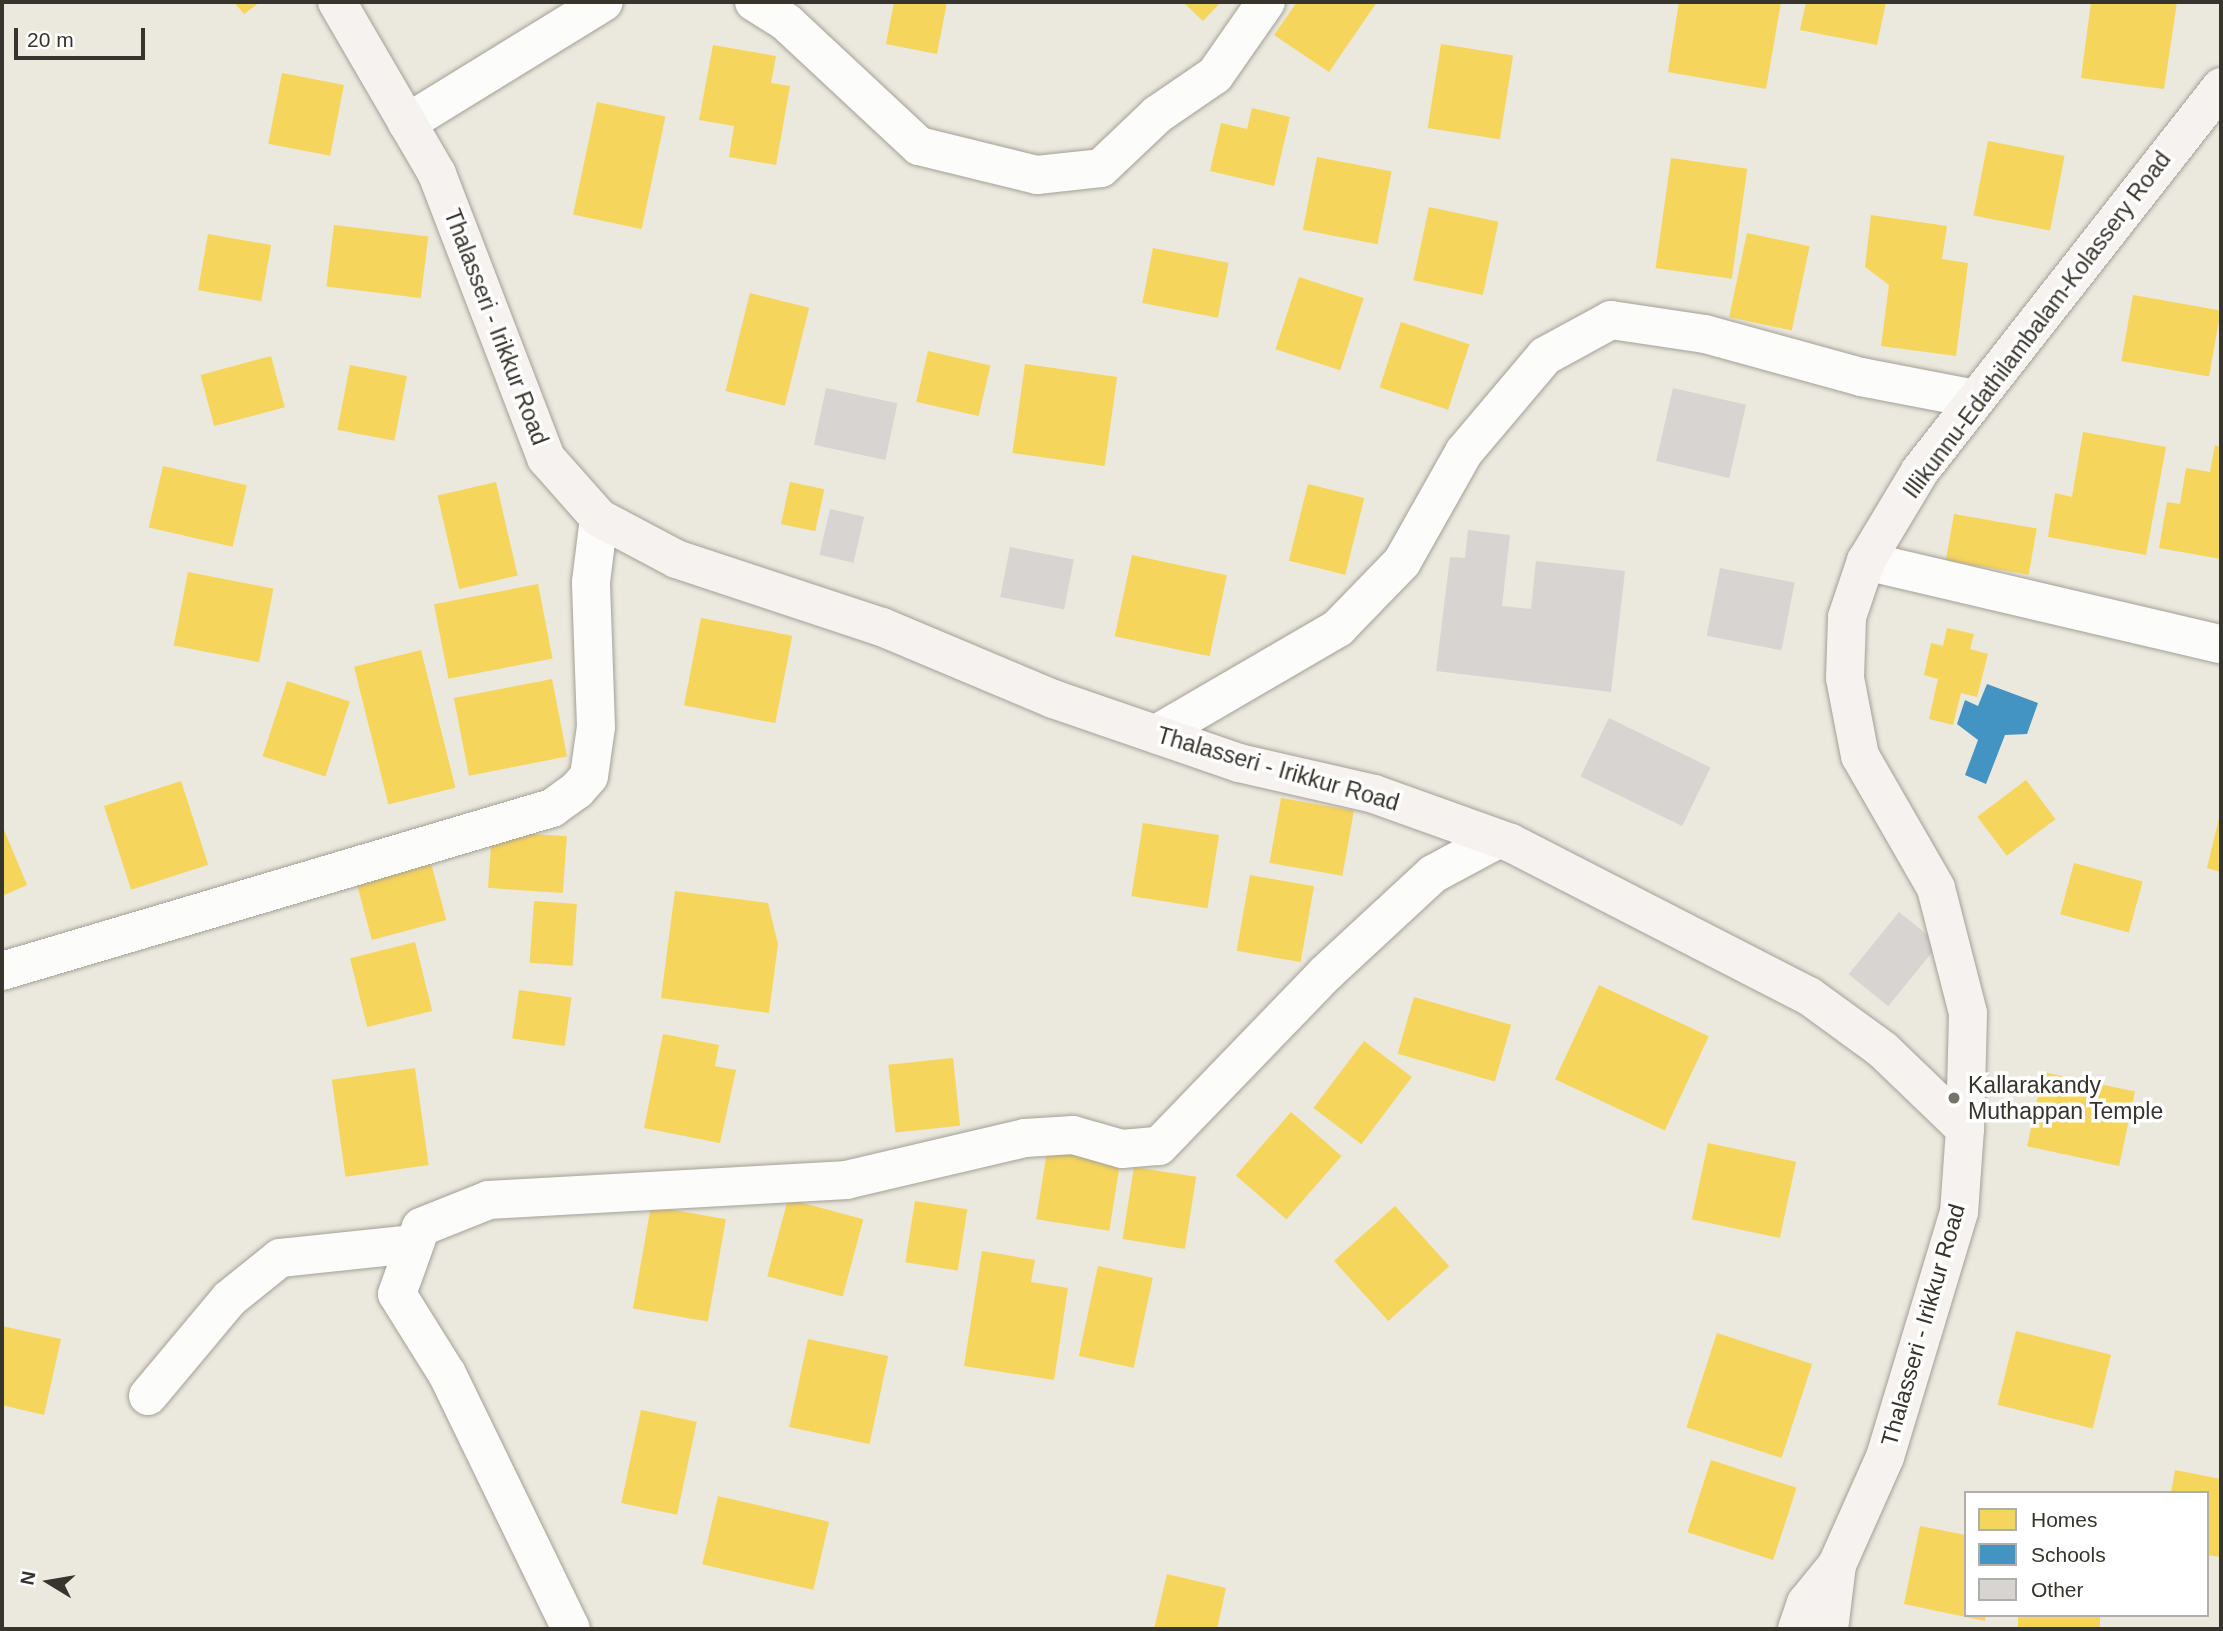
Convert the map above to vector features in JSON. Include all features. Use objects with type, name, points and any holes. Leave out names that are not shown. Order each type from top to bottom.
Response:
[{"type":"main road","name":"Thalasseri - Irikkur Road","points":[[337,2],[438,174],[546,458],[599,518],[676,559],[882,627],[1156,734],[1239,763],[1374,794],[1498,839],[1809,996],[1883,1050],[1965,1129],[1955,1225],[1885,1457],[1837,1565],[1829,1629]]},
{"type":"main road","name":"Illikunnu-Edathilambalam-Kolassery Road","points":[[1965,1129],[1968,1013],[1936,888],[1860,756],[1849,718],[1847,617],[1866,561],[1920,471],[2221,87]]},
{"type":"main road","points":[[1797,1629],[1806,1603],[1837,1565]]},
{"type":"street","points":[[407,122],[604,2]]},
{"type":"street","points":[[754,2],[786,22],[919,146],[1037,175],[1101,168],[1158,114],[1215,75],[1266,2]]},
{"type":"street","points":[[1156,734],[1338,628],[1402,562],[1464,452],[1545,356],[1611,320],[1705,334],[1861,377],[1975,399]]},
{"type":"street","points":[[2,971],[552,808],[577,790],[589,776],[596,727],[591,582],[599,518]]},
{"type":"street","points":[[1866,561],[2221,644]]},
{"type":"street","points":[[571,1629],[447,1374],[397,1294],[421,1227],[489,1200],[846,1180],[1025,1138],[1073,1135],[1122,1149],[1159,1146],[1325,974],[1433,874],[1498,839]]},
{"type":"street","points":[[148,1396],[229,1299],[280,1258],[414,1244]]},
{"type":"building: Homes","points":[[234,2],[260,2],[244,14]]},
{"type":"building: Homes","points":[[894,2],[947,2],[937,54],[886,44]]},
{"type":"building: Homes","points":[[1183,2],[1221,2],[1203,21]]},
{"type":"building: Homes","points":[[1297,2],[1377,2],[1329,72],[1274,35]]},
{"type":"building: Homes","points":[[1679,2],[1781,2],[1766,89],[1668,72]]},
{"type":"building: Homes","points":[[1806,2],[1886,2],[1877,45],[1800,30]]},
{"type":"building: Homes","points":[[2091,2],[2177,2],[2164,89],[2081,78]]},
{"type":"building: Homes","points":[[1441,44],[1513,55],[1500,139],[1428,128]]},
{"type":"building: Homes","points":[[713,45],[776,56],[771,83],[790,86],[776,165],[729,157],[734,126],[699,120]]},
{"type":"building: Homes","points":[[282,73],[344,85],[330,156],[268,144]]},
{"type":"building: Homes","points":[[597,102],[665,117],[642,229],[573,214]]},
{"type":"building: Homes","points":[[1252,108],[1290,117],[1274,186],[1210,171],[1221,123],[1247,129]]},
{"type":"building: Homes","points":[[1988,141],[2065,156],[2050,230],[1973,216]]},
{"type":"building: Homes","points":[[1317,157],[1392,172],[1377,244],[1303,230]]},
{"type":"building: Homes","points":[[1671,158],[1747,169],[1732,279],[1656,268]]},
{"type":"building: Homes","points":[[1429,207],[1498,222],[1483,295],[1413,280]]},
{"type":"building: Homes","points":[[1871,215],[1947,226],[1942,259],[1968,263],[1956,356],[1881,346],[1889,285],[1865,267]]},
{"type":"building: Homes","points":[[334,225],[428,237],[421,298],[326,287]]},
{"type":"building: Homes","points":[[1747,233],[1810,246],[1792,330],[1729,317]]},
{"type":"building: Homes","points":[[208,234],[271,245],[261,301],[198,290]]},
{"type":"building: Homes","points":[[1153,248],[1229,263],[1218,318],[1142,303]]},
{"type":"building: Homes","points":[[1299,277],[1364,298],[1340,370],[1276,349]]},
{"type":"building: Homes","points":[[750,293],[809,308],[785,406],[726,391]]},
{"type":"building: Homes","points":[[2133,295],[2221,310],[2209,376],[2121,361]]},
{"type":"building: Homes","points":[[1401,322],[1469,344],[1448,410],[1380,388]]},
{"type":"building: Homes","points":[[928,351],[990,365],[979,416],[916,402]]},
{"type":"building: Homes","points":[[271,356],[285,407],[214,426],[200,375]]},
{"type":"building: Homes","points":[[1025,364],[1117,377],[1105,466],[1012,453]]},
{"type":"building: Homes","points":[[350,365],[407,376],[394,441],[337,430]]},
{"type":"building: Homes","points":[[2083,432],[2166,447],[2146,555],[2048,537],[2055,493],[2072,497]]},
{"type":"building: Homes","points":[[2215,445],[2221,447],[2221,559],[2159,548],[2167,502],[2180,504],[2186,468],[2210,472]]},
{"type":"building: Homes","points":[[163,466],[247,485],[233,547],[149,527]]},
{"type":"building: Homes","points":[[496,482],[518,576],[459,589],[438,495]]},
{"type":"building: Homes","points":[[790,482],[824,489],[815,531],[781,524]]},
{"type":"building: Homes","points":[[1308,484],[1364,498],[1345,575],[1289,561]]},
{"type":"building: Homes","points":[[1954,514],[2037,529],[2029,575],[1946,560]]},
{"type":"building: Homes","points":[[1132,555],[1227,575],[1210,656],[1115,636]]},
{"type":"building: Homes","points":[[188,572],[273,589],[259,662],[174,646]]},
{"type":"building: Homes","points":[[538,584],[553,659],[448,679],[434,604]]},
{"type":"building: Homes","points":[[701,618],[792,636],[775,723],[684,705]]},
{"type":"building: Homes","points":[[1947,628],[1974,634],[1970,649],[1988,654],[1977,697],[1961,693],[1953,725],[1929,719],[1938,679],[1924,675],[1931,643],[1943,646]]},
{"type":"building: Homes","points":[[421,650],[455,788],[388,804],[354,667]]},
{"type":"building: Homes","points":[[552,679],[567,757],[469,776],[454,698]]},
{"type":"building: Homes","points":[[287,681],[350,701],[325,777],[263,756]]},
{"type":"building: Homes","points":[[2026,780],[2055,819],[2007,856],[1977,817]]},
{"type":"building: Homes","points":[[181,781],[208,865],[131,890],[104,806]]},
{"type":"building: Homes","points":[[1281,798],[1354,811],[1342,876],[1270,863]]},
{"type":"building: Homes","points":[[2221,810],[2221,872],[2207,868]]},
{"type":"building: Homes","points":[[1143,823],[1219,835],[1207,908],[1131,896]]},
{"type":"building: Homes","points":[[2,825],[27,885],[2,896]]},
{"type":"building: Homes","points":[[492,831],[567,836],[563,893],[488,888]]},
{"type":"building: Homes","points":[[431,863],[446,920],[372,940],[357,883]]},
{"type":"building: Homes","points":[[2074,863],[2143,881],[2129,933],[2060,914]]},
{"type":"building: Homes","points":[[1250,875],[1314,886],[1301,962],[1237,951]]},
{"type":"building: Homes","points":[[675,891],[768,903],[778,944],[769,1013],[661,998]]},
{"type":"building: Homes","points":[[534,901],[577,904],[573,966],[530,963]]},
{"type":"building: Homes","points":[[415,942],[432,1011],[367,1027],[350,958]]},
{"type":"building: Homes","points":[[1599,985],[1709,1036],[1665,1130],[1555,1079]]},
{"type":"building: Homes","points":[[519,990],[571,997],[565,1046],[512,1039]]},
{"type":"building: Homes","points":[[1414,997],[1511,1025],[1495,1082],[1398,1054]]},
{"type":"building: Homes","points":[[663,1034],[719,1045],[715,1066],[736,1070],[720,1143],[644,1128]]},
{"type":"building: Homes","points":[[1364,1041],[1412,1077],[1361,1144],[1313,1108]]},
{"type":"building: Homes","points":[[953,1058],[960,1126],[895,1132],[888,1065]]},
{"type":"building: Homes","points":[[415,1068],[429,1165],[345,1177],[332,1080]]},
{"type":"building: Homes","points":[[2043,1072],[2135,1092],[2119,1166],[2027,1146]]},
{"type":"building: Homes","points":[[1291,1112],[1342,1156],[1286,1219],[1236,1175]]},
{"type":"building: Homes","points":[[1708,1143],[1796,1162],[1780,1238],[1692,1219]]},
{"type":"building: Homes","points":[[1047,1151],[1120,1163],[1109,1231],[1036,1219]]},
{"type":"building: Homes","points":[[1134,1167],[1196,1177],[1185,1249],[1123,1239]]},
{"type":"building: Homes","points":[[788,1199],[863,1219],[843,1296],[767,1276]]},
{"type":"building: Homes","points":[[915,1201],[967,1209],[958,1271],[905,1262]]},
{"type":"building: Homes","points":[[651,1206],[726,1219],[708,1322],[633,1308]]},
{"type":"building: Homes","points":[[1395,1206],[1449,1266],[1388,1321],[1334,1261]]},
{"type":"building: Homes","points":[[982,1251],[1035,1260],[1031,1282],[1068,1288],[1054,1380],[964,1366]]},
{"type":"building: Homes","points":[[1098,1266],[1153,1278],[1134,1368],[1079,1356]]},
{"type":"building: Homes","points":[[2,1326],[61,1339],[44,1415],[2,1405]]},
{"type":"building: Homes","points":[[2016,1331],[2111,1355],[2093,1428],[1998,1405]]},
{"type":"building: Homes","points":[[1717,1333],[1812,1364],[1782,1458],[1686,1427]]},
{"type":"building: Homes","points":[[808,1339],[888,1356],[869,1444],[789,1427]]},
{"type":"building: Homes","points":[[641,1410],[697,1422],[677,1515],[621,1503]]},
{"type":"building: Homes","points":[[1711,1460],[1797,1488],[1773,1560],[1688,1532]]},
{"type":"building: Homes","points":[[2175,1470],[2221,1479],[2221,1557],[2209,1555],[2209,1491],[2171,1491]]},
{"type":"building: Homes","points":[[718,1496],[829,1522],[813,1590],[702,1564]]},
{"type":"building: Homes","points":[[1920,1526],[1964,1535],[1964,1617],[1904,1604]]},
{"type":"building: Homes","points":[[1167,1574],[1226,1588],[1217,1629],[1154,1629]]},
{"type":"building: Homes","points":[[1966,1617],[1986,1617],[1985,1621]]},
{"type":"building: Homes","points":[[2018,1617],[2100,1617],[2100,1629],[2018,1629]]},
{"type":"building: Schools","points":[[1987,684],[2038,703],[2027,734],[2005,735],[1986,784],[1965,775],[1978,740],[1957,724],[1965,700],[1978,706]]},
{"type":"building: Other","points":[[826,388],[897,403],[885,460],[814,445]]},
{"type":"building: Other","points":[[1673,388],[1746,405],[1729,478],[1656,461]]},
{"type":"building: Other","points":[[830,509],[864,517],[854,563],[819,555]]},
{"type":"building: Other","points":[[1468,530],[1510,535],[1502,606],[1531,609],[1536,561],[1625,571],[1611,692],[1436,671],[1450,557],[1465,558]]},
{"type":"building: Other","points":[[1010,547],[1074,559],[1064,609],[1000,597]]},
{"type":"building: Other","points":[[1720,568],[1795,583],[1781,650],[1707,636]]},
{"type":"building: Other","points":[[1609,718],[1711,768],[1682,826],[1581,776]]},
{"type":"building: Other","points":[[1899,912],[1939,944],[1888,1006],[1849,974]]},
{"type":"place","name":"Kallarakandy Muthappan Temple","points":[[1954,1098]]}]
